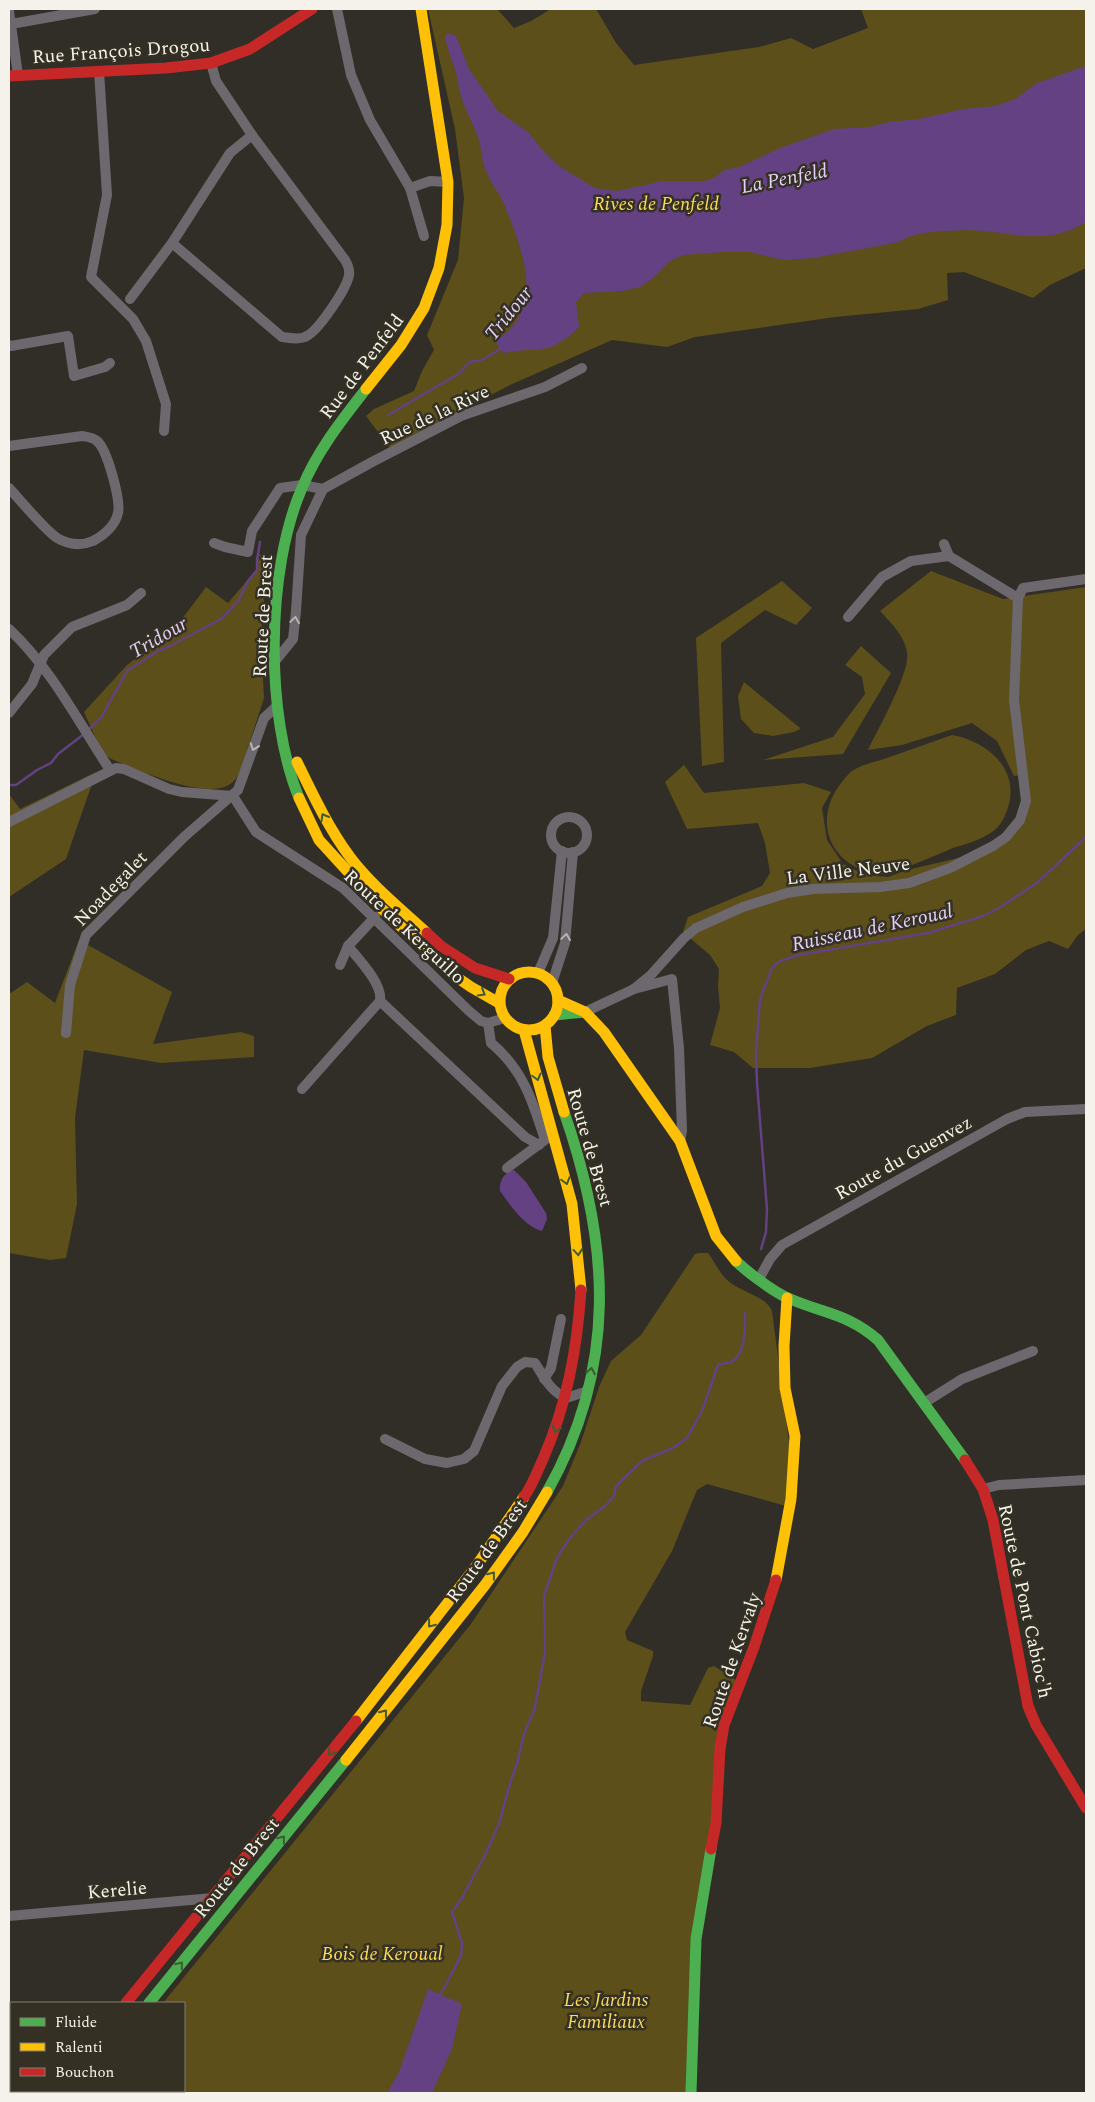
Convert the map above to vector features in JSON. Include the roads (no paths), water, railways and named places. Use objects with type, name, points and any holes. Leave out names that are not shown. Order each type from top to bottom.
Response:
[{"type":"main road","name":"Rue François Drogou","points":[[13,76],[166,68],[210,63],[250,49],[312,9]]},
{"type":"main road","name":"Rue de Penfeld","points":[[409,9],[440,135]]},
{"type":"main road","name":"Rue de Penfeld","points":[[302,485],[328,439],[402,344],[421,313],[434,282],[446,239],[450,208],[448,182],[421,9]]},
{"type":"main road","name":"Route de Brest","points":[[302,485],[284,541],[276,610],[275,662],[277,706],[284,751],[294,785],[320,841],[359,886],[408,934],[462,981],[499,1003]]},
{"type":"main road","name":"Route de Brest","points":[[280,721],[303,777],[325,820],[351,858],[371,880],[441,946],[475,968],[509,979]]},
{"type":"main road","points":[[538,973],[552,984],[558,1000],[554,1015],[545,1026],[535,1030],[524,1030],[513,1026],[505,1018],[499,1003],[500,994],[509,979],[518,974],[538,973]]},
{"type":"main road","name":"Route de Pont Cabioc'h","points":[[558,1000],[585,1012],[604,1032],[680,1141],[716,1236],[734,1259],[787,1298],[841,1316],[862,1326],[878,1340],[983,1489],[993,1520],[1028,1706],[1036,1725],[1086,1808]]},
{"type":"main road","points":[[554,1015],[585,1012]]},
{"type":"main road","name":"Route de Brest","points":[[150,2002],[376,1723],[497,1568],[545,1498],[571,1445],[588,1391],[597,1330],[600,1281],[596,1231],[590,1194],[551,1070],[545,1026]]},
{"type":"main road","name":"Route de Brest","points":[[127,2002],[370,1705],[477,1565],[529,1490],[554,1434],[566,1398],[578,1331],[581,1284],[572,1204],[524,1030]]},
{"type":"main road","name":"Route de Kervaly","points":[[691,2093],[696,1938],[716,1823],[720,1749],[724,1724],[754,1647],[776,1582],[791,1499],[795,1436],[785,1388],[784,1346],[787,1298]]},
{"type":"street","points":[[11,24],[95,9]]},
{"type":"street","points":[[337,9],[351,75],[370,120],[410,188],[424,236]]},
{"type":"street","points":[[9,11],[13,76]]},
{"type":"street","points":[[172,243],[282,337],[297,339],[306,337],[316,330],[349,277],[350,269],[328,236],[252,135],[216,81],[210,63]]},
{"type":"street","points":[[99,71],[107,195],[90,277],[133,319],[146,341],[166,404],[164,431]]},
{"type":"street","points":[[130,299],[172,243],[230,152],[252,135]]},
{"type":"street","points":[[410,188],[430,182],[448,182]]},
{"type":"street","points":[[9,345],[68,336],[74,376],[105,367],[110,363]]},
{"type":"street","name":"Rue de la Rive","points":[[323,489],[462,416],[544,388],[582,368]]},
{"type":"street","points":[[9,446],[80,436],[90,437],[98,441],[117,491],[119,501],[118,514],[111,527],[102,536],[76,545],[55,537],[9,488]]},
{"type":"street","points":[[214,543],[225,548],[248,552],[252,531],[280,488],[302,485],[323,489],[301,535],[293,638],[275,662]]},
{"type":"street","points":[[944,544],[949,556],[1018,598],[1023,588],[1086,579]]},
{"type":"street","points":[[848,617],[882,577],[911,561],[949,556]]},
{"type":"street","points":[[9,713],[32,684],[44,655],[72,628],[127,605],[141,593]]},
{"type":"street","name":"La Ville Neuve","points":[[634,989],[650,976],[679,943],[696,928],[743,907],[787,893],[813,889],[880,886],[909,882],[950,868],[993,846],[1006,837],[1020,820],[1026,801],[1014,700],[1018,598]]},
{"type":"street","points":[[9,629],[25,644],[66,700],[110,770]]},
{"type":"street","points":[[9,822],[84,786],[110,770],[124,769],[182,792],[234,796],[238,790],[264,718],[277,706]]},
{"type":"street","name":"Route de Kerguillo","points":[[234,796],[256,832],[337,884],[374,917],[469,1011],[488,1024]]},
{"type":"street","name":"Noadegalet","points":[[66,1034],[70,985],[86,935],[184,837],[234,796]]},
{"type":"street","points":[[570,817],[581,822],[587,834],[584,845],[573,852],[562,851],[554,845],[552,832],[558,821],[570,817]]},
{"type":"street","points":[[538,973],[554,938],[562,851]]},
{"type":"street","points":[[552,984],[565,943],[573,852]]},
{"type":"street","points":[[340,966],[348,946],[374,917]]},
{"type":"street","points":[[302,1089],[380,1001],[381,994],[377,985],[348,946]]},
{"type":"street","points":[[585,1012],[634,989],[672,979],[679,1048],[682,1131],[680,1141]]},
{"type":"street","points":[[380,1001],[525,1137],[539,1145]]},
{"type":"street","points":[[505,1018],[488,1024],[491,1043],[506,1055],[520,1076],[533,1105],[545,1140],[507,1168]]},
{"type":"street","name":"Route du Guenvez","points":[[759,1279],[770,1259],[782,1245],[1006,1119],[1025,1112],[1086,1109]]},
{"type":"street","points":[[544,1379],[551,1368],[561,1319]]},
{"type":"street","points":[[924,1403],[962,1379],[1033,1351]]},
{"type":"street","points":[[385,1439],[424,1459],[447,1463],[464,1459],[474,1451],[502,1386],[517,1367],[525,1362],[535,1363],[544,1379],[558,1395],[566,1398],[588,1391]]},
{"type":"street","points":[[983,1489],[999,1485],[1086,1480]]},
{"type":"street","points":[[212,1898],[226,1907]]},
{"type":"street","name":"Kerelie","points":[[9,1916],[212,1898]]},
{"type":"water","name":"Rives de Penfeld","points":[[448,33],[456,36],[469,69],[498,111],[528,132],[545,153],[559,166],[595,188],[617,191],[663,181],[704,181],[712,179],[725,170],[742,166],[780,148],[834,129],[870,127],[963,109],[995,106],[1015,99],[1037,83],[1086,66],[1086,222],[1071,230],[1043,236],[970,230],[931,232],[910,236],[899,242],[814,258],[784,260],[749,252],[683,255],[670,261],[652,279],[640,287],[623,291],[584,293],[576,302],[579,327],[567,338],[552,347],[503,353],[495,341],[511,328],[521,312],[526,295],[523,259],[504,204],[484,167],[479,141],[466,111],[447,45],[445,36]]},
{"type":"water","points":[[514,1170],[526,1182],[546,1213],[547,1219],[542,1231],[529,1225],[513,1209],[500,1191],[500,1184],[503,1178],[507,1173]]},
{"type":"water","points":[[428,1989],[462,2004],[452,2049],[432,2093],[387,2093],[399,2072]]},
{"type":"waterway","name":"Tridour","points":[[388,415],[460,373],[469,362],[482,360],[502,348]]},
{"type":"waterway","name":"Tridour","points":[[88,730],[101,718],[127,671],[158,651],[221,619],[239,600],[248,581],[257,570],[260,542]]},
{"type":"waterway","name":"Tridour","points":[[9,785],[16,785],[37,770],[51,763],[58,754],[84,734]]},
{"type":"waterway","name":"Ruisseau de Keroual","points":[[761,1249],[766,1232],[767,1209],[756,1053],[760,999],[772,968],[780,961],[799,955],[928,933],[983,916],[999,908],[1038,882],[1086,837]]},
{"type":"waterway","name":"Ruisseau de Keroual","points":[[440,1996],[461,1956],[462,1943],[452,1912],[462,1898],[485,1855],[499,1824],[524,1734],[535,1708],[545,1652],[544,1596],[557,1558],[569,1539],[586,1520],[606,1505],[614,1496],[616,1486],[642,1461],[673,1448],[687,1438],[702,1411],[718,1365],[732,1361],[741,1351],[744,1338],[745,1312]]},
{"type":"water label","name":"La Penfeld","points":[[784,178]]},
{"type":"park label","name":"Bois de Keroual","points":[[382,1953]]},
{"type":"park label","name":"Les Jardins Familiaux","points":[[606,2010]]}]
